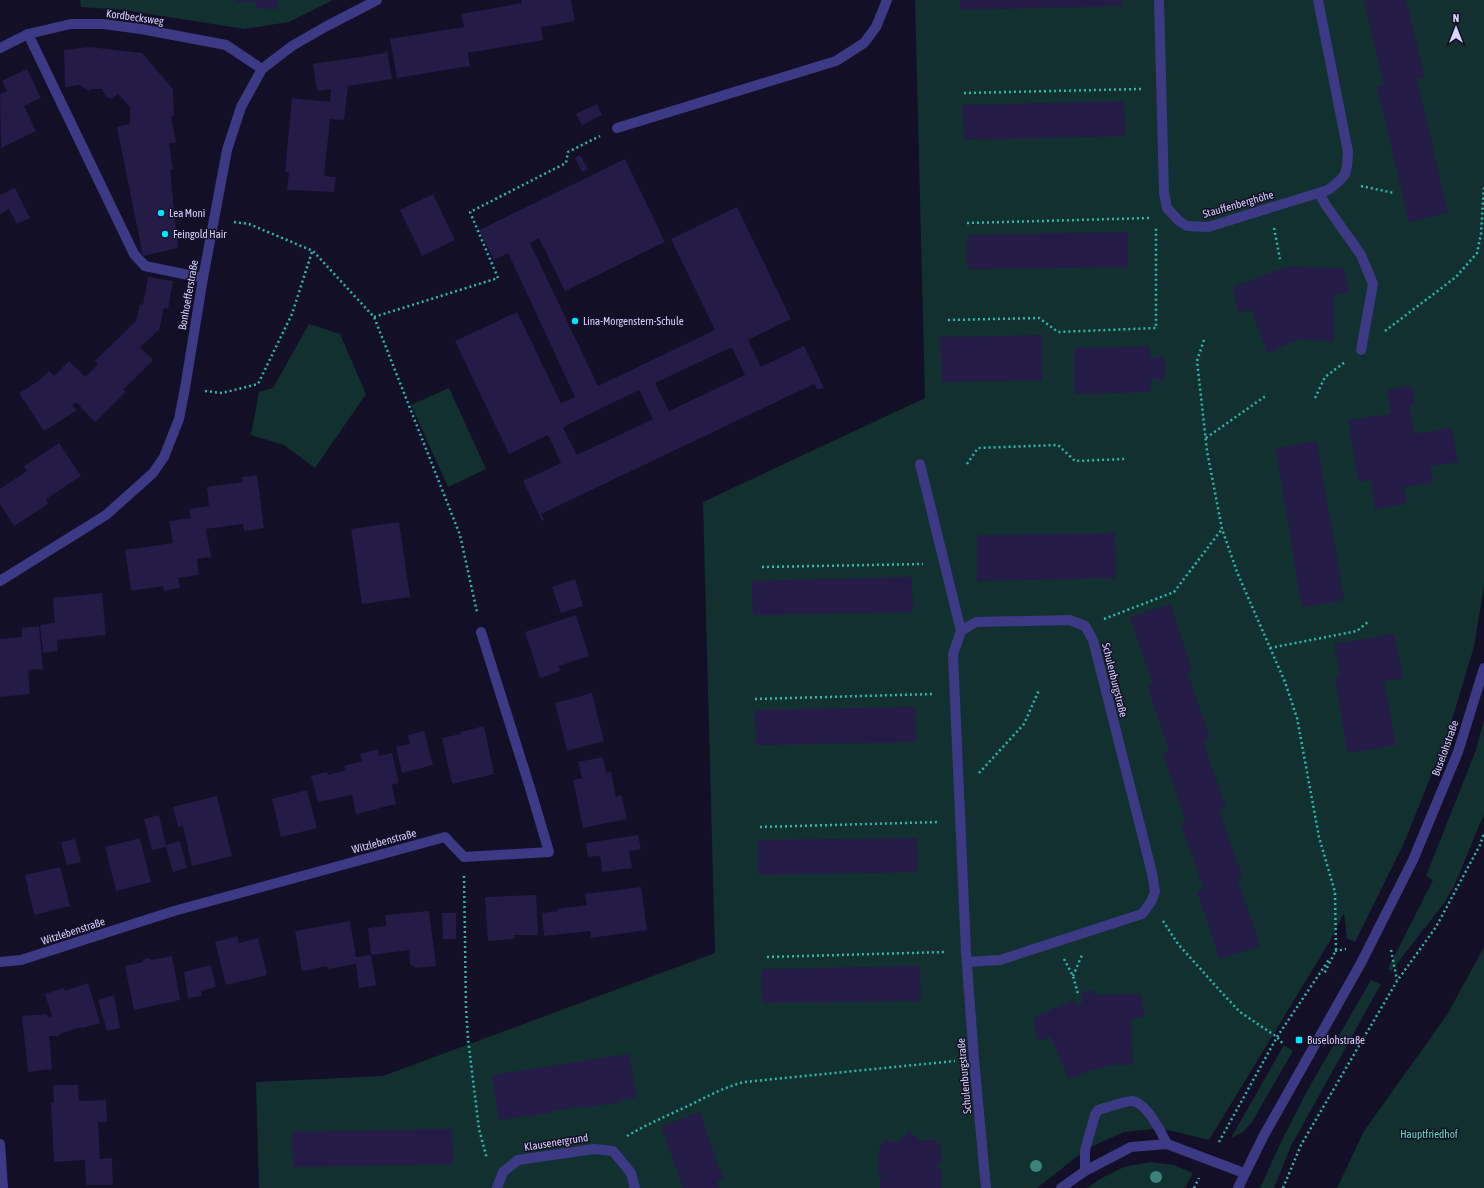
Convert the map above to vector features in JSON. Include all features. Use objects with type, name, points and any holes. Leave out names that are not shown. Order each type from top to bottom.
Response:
[{"type":"street","name":"Bonhoefferstraße","points":[[0,581],[106,515],[153,473],[164,457],[179,419],[227,150],[242,106],[262,69],[292,46],[318,30],[377,0]]},
{"type":"street","points":[[617,128],[836,61],[864,42],[876,27],[887,0]]},
{"type":"street","points":[[1159,0],[1164,193],[1167,208]]},
{"type":"street","points":[[1318,0],[1348,152],[1347,170],[1342,180]]},
{"type":"street","name":"Kordbecksweg","points":[[0,48],[28,34],[71,24],[103,24],[226,45],[262,69]]},
{"type":"street","points":[[28,34],[134,254],[145,266],[203,278]]},
{"type":"street","name":"Stauffenberghöhe","points":[[1167,208],[1179,221],[1188,226],[1208,227],[1328,190],[1342,180]]},
{"type":"street","points":[[1319,193],[1360,255],[1373,284],[1362,350]]},
{"type":"street","points":[[920,464],[961,631],[976,622],[1070,620],[1085,626],[1087,632]]},
{"type":"street","name":"Schulenburgstraße","points":[[961,631],[953,654],[966,957],[986,1188]]},
{"type":"street","points":[[464,856],[550,852],[481,632]]},
{"type":"street","name":"Schulenburgstraße","points":[[1087,632],[1092,640],[1152,873],[1155,892],[1151,902]]},
{"type":"street","name":"Buselohstraße","points":[[1238,1188],[1244,1173],[1263,1137],[1364,957],[1414,860],[1458,752],[1484,668]]},
{"type":"street","name":"Witzlebenstraße","points":[[0,962],[21,960],[174,911],[445,837],[464,856]]},
{"type":"street","points":[[966,957],[1000,960],[1142,914],[1151,902]]},
{"type":"street","points":[[1085,1171],[1085,1150],[1095,1115],[1098,1110],[1132,1101],[1140,1104],[1160,1128],[1167,1144]]},
{"type":"street","points":[[0,1144],[4,1188]]},
{"type":"street","points":[[1061,1188],[1085,1171],[1131,1147],[1167,1144],[1244,1173]]},
{"type":"street","name":"Klausenergrund","points":[[503,1172],[518,1160],[594,1149],[613,1151]]},
{"type":"street","points":[[613,1151],[631,1173],[635,1188]]},
{"type":"street","points":[[497,1188],[503,1172]]},
{"type":"path","points":[[964,93],[1161,88]]},
{"type":"path","points":[[374,317],[498,278],[470,212],[566,163],[568,152],[617,128]]},
{"type":"path","points":[[1342,180],[1394,193]]},
{"type":"path","points":[[1315,398],[1326,377],[1456,277],[1477,253],[1481,234],[1484,185]]},
{"type":"path","points":[[967,223],[1156,218],[1167,208]]},
{"type":"path","points":[[1270,208],[1280,259]]},
{"type":"path","points":[[948,320],[1039,318],[1058,332],[1156,328],[1156,218]]},
{"type":"path","points":[[214,219],[249,224],[313,251],[374,317],[460,535],[481,632]]},
{"type":"path","points":[[185,388],[222,393],[258,384],[292,314],[313,251]]},
{"type":"path","points":[[1204,340],[1198,361],[1205,438],[1222,529],[1236,572],[1285,682],[1297,718],[1319,837],[1334,892],[1336,950],[1324,974]]},
{"type":"path","points":[[1205,438],[1267,395]]},
{"type":"path","points":[[967,464],[978,448],[1058,445],[1075,461],[1126,459]]},
{"type":"path","points":[[1087,632],[1105,618],[1174,592],[1222,529]]},
{"type":"path","points":[[762,567],[944,563]]},
{"type":"path","points":[[1270,648],[1357,631],[1369,621]]},
{"type":"path","points":[[959,789],[969,783],[1024,724],[1039,690]]},
{"type":"path","points":[[755,699],[955,693]]},
{"type":"path","points":[[760,827],[960,821]]},
{"type":"path","points":[[1283,1188],[1301,1145],[1397,980],[1436,927],[1480,845],[1484,833]]},
{"type":"path","points":[[464,856],[466,1008],[473,1084],[479,1129],[488,1166],[503,1172]]},
{"type":"path","points":[[1151,902],[1178,944],[1223,994],[1240,1012],[1277,1037],[1284,1046]]},
{"type":"path","points":[[1056,942],[1072,976],[1078,994]]},
{"type":"path","points":[[1390,944],[1397,980]]},
{"type":"path","points":[[1210,1159],[1277,1037],[1336,950]]},
{"type":"path","points":[[767,957],[966,957]]},
{"type":"path","points":[[613,1151],[623,1139],[636,1131],[738,1083],[974,1058]]},
{"type":"green space","points":[[80,0],[333,0],[289,22],[244,29],[124,10],[81,7]]},
{"type":"green space","points":[[915,0],[1484,0],[1484,586],[1474,647],[1446,739],[1404,843],[1355,942],[1347,938],[1344,913],[1330,941],[1209,1140],[1160,1128],[1124,1132],[1088,1148],[1037,1188],[259,1188],[256,1082],[383,1076],[715,953],[703,502],[925,398]]},
{"type":"green space","points":[[309,324],[340,334],[366,394],[315,468],[284,445],[251,435],[259,392],[273,388]]},
{"type":"green space","points":[[449,388],[486,469],[448,487],[411,405]]},
{"type":"green space","points":[[1484,719],[1484,814],[1455,884],[1445,902],[1391,971],[1388,969],[1433,880],[1426,876],[1476,750]]},
{"type":"green space","name":"Hauptfriedhof","points":[[1484,947],[1484,1188],[1337,1188],[1364,1131],[1447,1015]]},
{"type":"green space","points":[[1371,980],[1381,984],[1291,1146],[1274,1188],[1260,1188],[1307,1091]]},
{"type":"green space","points":[[1284,1045],[1293,1051],[1252,1122],[1243,1132],[1231,1138]]},
{"type":"green space","points":[[1150,1162],[1174,1165],[1193,1173],[1185,1188],[1087,1188],[1100,1179],[1124,1167]]},
{"type":"building","points":[[236,0],[278,0],[278,9],[256,8],[256,2],[236,2]]},
{"type":"building","points":[[521,0],[571,0],[575,21],[541,27],[543,40],[468,53],[470,66],[397,78],[390,39],[464,27],[461,14],[522,3]]},
{"type":"building","points":[[960,0],[1122,0],[1122,6],[960,10]]},
{"type":"building","points":[[1364,0],[1406,0],[1425,77],[1417,79],[1448,213],[1409,222],[1377,86],[1384,85]]},
{"type":"building","points":[[90,47],[142,53],[173,89],[174,115],[171,117],[176,142],[169,143],[173,169],[170,170],[178,248],[143,256],[117,127],[130,124],[130,107],[118,94],[111,99],[106,97],[102,89],[92,89],[89,91],[80,85],[65,87],[64,50]]},
{"type":"building","points":[[387,51],[392,79],[348,86],[344,120],[330,119],[324,176],[336,177],[334,192],[287,190],[289,172],[285,172],[292,98],[330,102],[331,89],[317,91],[313,64],[385,53]]},
{"type":"building","points":[[27,69],[41,98],[24,106],[36,131],[1,148],[0,94],[7,91],[2,81]]},
{"type":"building","points":[[1124,101],[1125,136],[964,140],[963,105]]},
{"type":"building","points":[[597,104],[602,115],[582,125],[576,114]]},
{"type":"building","points":[[580,155],[588,169],[582,172],[575,158]]},
{"type":"building","points":[[625,159],[665,242],[565,291],[539,238],[530,243],[598,386],[715,330],[671,239],[737,207],[791,319],[748,340],[761,367],[804,346],[824,388],[818,390],[814,384],[541,514],[544,520],[542,521],[523,481],[561,463],[548,435],[509,454],[455,341],[517,312],[561,403],[575,397],[508,253],[494,260],[479,230]],"holes":[[[732,348],[745,375],[669,411],[655,383]],[[639,390],[653,419],[577,455],[563,428]]]},
{"type":"building","points":[[15,188],[30,218],[17,224],[9,209],[0,214],[0,195]]},
{"type":"building","points":[[433,194],[455,240],[422,256],[400,210]]},
{"type":"building","points":[[1128,232],[1128,267],[967,269],[967,235]]},
{"type":"building","points":[[1286,267],[1344,268],[1349,293],[1334,295],[1334,341],[1299,339],[1268,353],[1251,310],[1238,313],[1233,287]]},
{"type":"building","points":[[148,277],[173,281],[168,309],[164,308],[159,330],[140,347],[153,360],[123,390],[126,392],[95,422],[76,402],[72,406],[77,410],[44,431],[19,393],[40,380],[49,371],[54,376],[69,361],[85,377],[98,364],[95,361],[136,321],[140,304],[143,305]]},
{"type":"building","points":[[1042,335],[1042,380],[942,382],[940,337]]},
{"type":"building","points":[[1150,347],[1151,358],[1165,357],[1165,379],[1151,379],[1151,392],[1075,394],[1075,348]]},
{"type":"building","points":[[1412,386],[1415,404],[1410,405],[1414,434],[1452,428],[1458,462],[1430,466],[1433,482],[1404,487],[1407,504],[1375,509],[1371,480],[1358,482],[1348,420],[1391,414],[1387,390]]},
{"type":"building","points":[[1317,441],[1344,600],[1302,607],[1276,448]]},
{"type":"building","points":[[59,443],[81,476],[46,499],[48,504],[14,526],[0,504],[0,489],[27,471],[24,466]]},
{"type":"building","points":[[257,475],[264,528],[244,531],[243,524],[206,529],[211,557],[197,559],[199,575],[178,578],[180,588],[164,591],[163,586],[131,591],[125,550],[173,543],[169,521],[191,518],[189,509],[209,506],[207,487],[243,482],[242,477]]},
{"type":"building","points":[[399,522],[410,597],[362,604],[351,529]]},
{"type":"building","points":[[1115,533],[1116,578],[977,581],[977,535]]},
{"type":"building","points":[[912,577],[913,612],[753,615],[752,581]]},
{"type":"building","points":[[575,579],[583,606],[561,613],[552,587]]},
{"type":"building","points":[[102,593],[106,635],[57,640],[58,651],[43,653],[40,625],[55,623],[53,598]]},
{"type":"building","points":[[1170,604],[1192,670],[1187,672],[1210,738],[1203,741],[1226,808],[1219,810],[1242,876],[1237,878],[1260,946],[1220,959],[1197,892],[1204,889],[1181,823],[1186,821],[1163,754],[1169,752],[1147,686],[1153,684],[1130,617]]},
{"type":"building","points":[[576,615],[589,656],[559,666],[560,671],[540,678],[525,632]]},
{"type":"building","points":[[39,626],[43,669],[28,670],[30,694],[0,697],[0,639],[22,637],[22,628]]},
{"type":"building","points":[[1394,634],[1403,678],[1384,681],[1396,745],[1348,753],[1335,677],[1340,676],[1334,644]]},
{"type":"building","points":[[592,693],[604,741],[567,751],[555,703]]},
{"type":"building","points":[[915,707],[916,742],[756,745],[755,710]]},
{"type":"building","points":[[484,726],[494,774],[452,784],[442,738],[461,734],[460,732]]},
{"type":"building","points":[[424,731],[433,765],[402,773],[396,747],[410,744],[408,735]]},
{"type":"building","points":[[378,749],[379,756],[392,753],[399,783],[392,785],[396,804],[356,814],[352,795],[318,802],[311,776],[327,772],[328,775],[346,770],[344,766],[362,761],[360,754]]},
{"type":"building","points":[[603,757],[606,773],[611,772],[616,797],[621,795],[627,819],[583,828],[573,780],[582,778],[578,762]]},
{"type":"building","points":[[307,790],[317,828],[281,837],[272,799]]},
{"type":"building","points":[[217,796],[232,856],[192,866],[183,826],[178,827],[173,807]]},
{"type":"building","points":[[159,815],[166,845],[180,841],[187,868],[173,872],[166,847],[152,850],[144,819]]},
{"type":"building","points":[[638,835],[641,849],[629,851],[632,868],[602,872],[600,856],[588,857],[586,843]]},
{"type":"building","points":[[140,838],[151,882],[116,891],[105,847]]},
{"type":"building","points":[[917,838],[918,872],[758,875],[758,840]]},
{"type":"building","points":[[75,839],[81,862],[67,865],[61,842]]},
{"type":"building","points":[[60,867],[70,906],[34,915],[25,875]]},
{"type":"building","points":[[641,887],[647,930],[591,938],[590,931],[544,936],[542,913],[558,911],[557,909],[587,905],[585,894]]},
{"type":"building","points":[[536,895],[538,935],[514,935],[515,939],[488,941],[485,897]]},
{"type":"building","points":[[429,911],[436,966],[416,968],[410,964],[409,950],[371,955],[368,928],[386,926],[385,915]]},
{"type":"building","points":[[442,913],[456,913],[456,939],[443,939]]},
{"type":"building","points":[[350,921],[356,957],[371,955],[376,985],[359,988],[356,964],[328,969],[327,966],[302,971],[295,931]]},
{"type":"building","points":[[237,936],[239,943],[258,938],[267,975],[226,985],[215,942]]},
{"type":"building","points":[[172,956],[180,1000],[134,1010],[125,966],[143,962],[143,959],[150,958],[151,960]]},
{"type":"building","points":[[211,965],[216,987],[201,991],[202,996],[188,998],[184,972]]},
{"type":"building","points":[[920,966],[921,1001],[762,1003],[761,969]]},
{"type":"building","points":[[88,983],[100,1023],[81,1027],[59,1034],[60,1035],[58,1036],[49,1036],[52,1069],[28,1072],[22,1016],[47,1014],[48,1017],[52,1016],[45,994],[64,988],[65,991]]},
{"type":"building","points":[[1094,990],[1094,995],[1140,994],[1145,1016],[1131,1019],[1133,1065],[1111,1065],[1088,1071],[1069,1079],[1051,1037],[1038,1041],[1033,1018],[1074,999],[1076,1005],[1083,1003],[1081,993]]},
{"type":"building","points":[[114,995],[120,1028],[107,1031],[98,1000]]},
{"type":"building","points":[[629,1054],[637,1099],[634,1098],[621,1100],[621,1102],[582,1108],[582,1106],[552,1111],[552,1113],[499,1120],[492,1075]]},
{"type":"building","points":[[53,1085],[78,1085],[79,1101],[106,1100],[107,1122],[98,1122],[100,1159],[112,1158],[113,1185],[86,1185],[85,1160],[54,1162],[51,1103],[54,1102]]},
{"type":"building","points":[[700,1112],[723,1179],[717,1181],[719,1188],[683,1188],[661,1126]]},
{"type":"building","points":[[452,1129],[453,1164],[293,1167],[292,1132]]},
{"type":"building","points":[[909,1131],[920,1140],[935,1140],[941,1146],[941,1164],[937,1165],[937,1169],[942,1169],[942,1188],[880,1188],[880,1179],[882,1179],[882,1175],[879,1175],[879,1148],[885,1141],[900,1141]]},
{"type":"place","name":"Lea Moni","points":[[161,213]]},
{"type":"place","name":"Feingold Hair","points":[[165,234]]},
{"type":"place","name":"Lina-Morgenstern-Schule","points":[[575,321]]},
{"type":"place","name":"Buselohstraße","points":[[1299,1040]]}]
